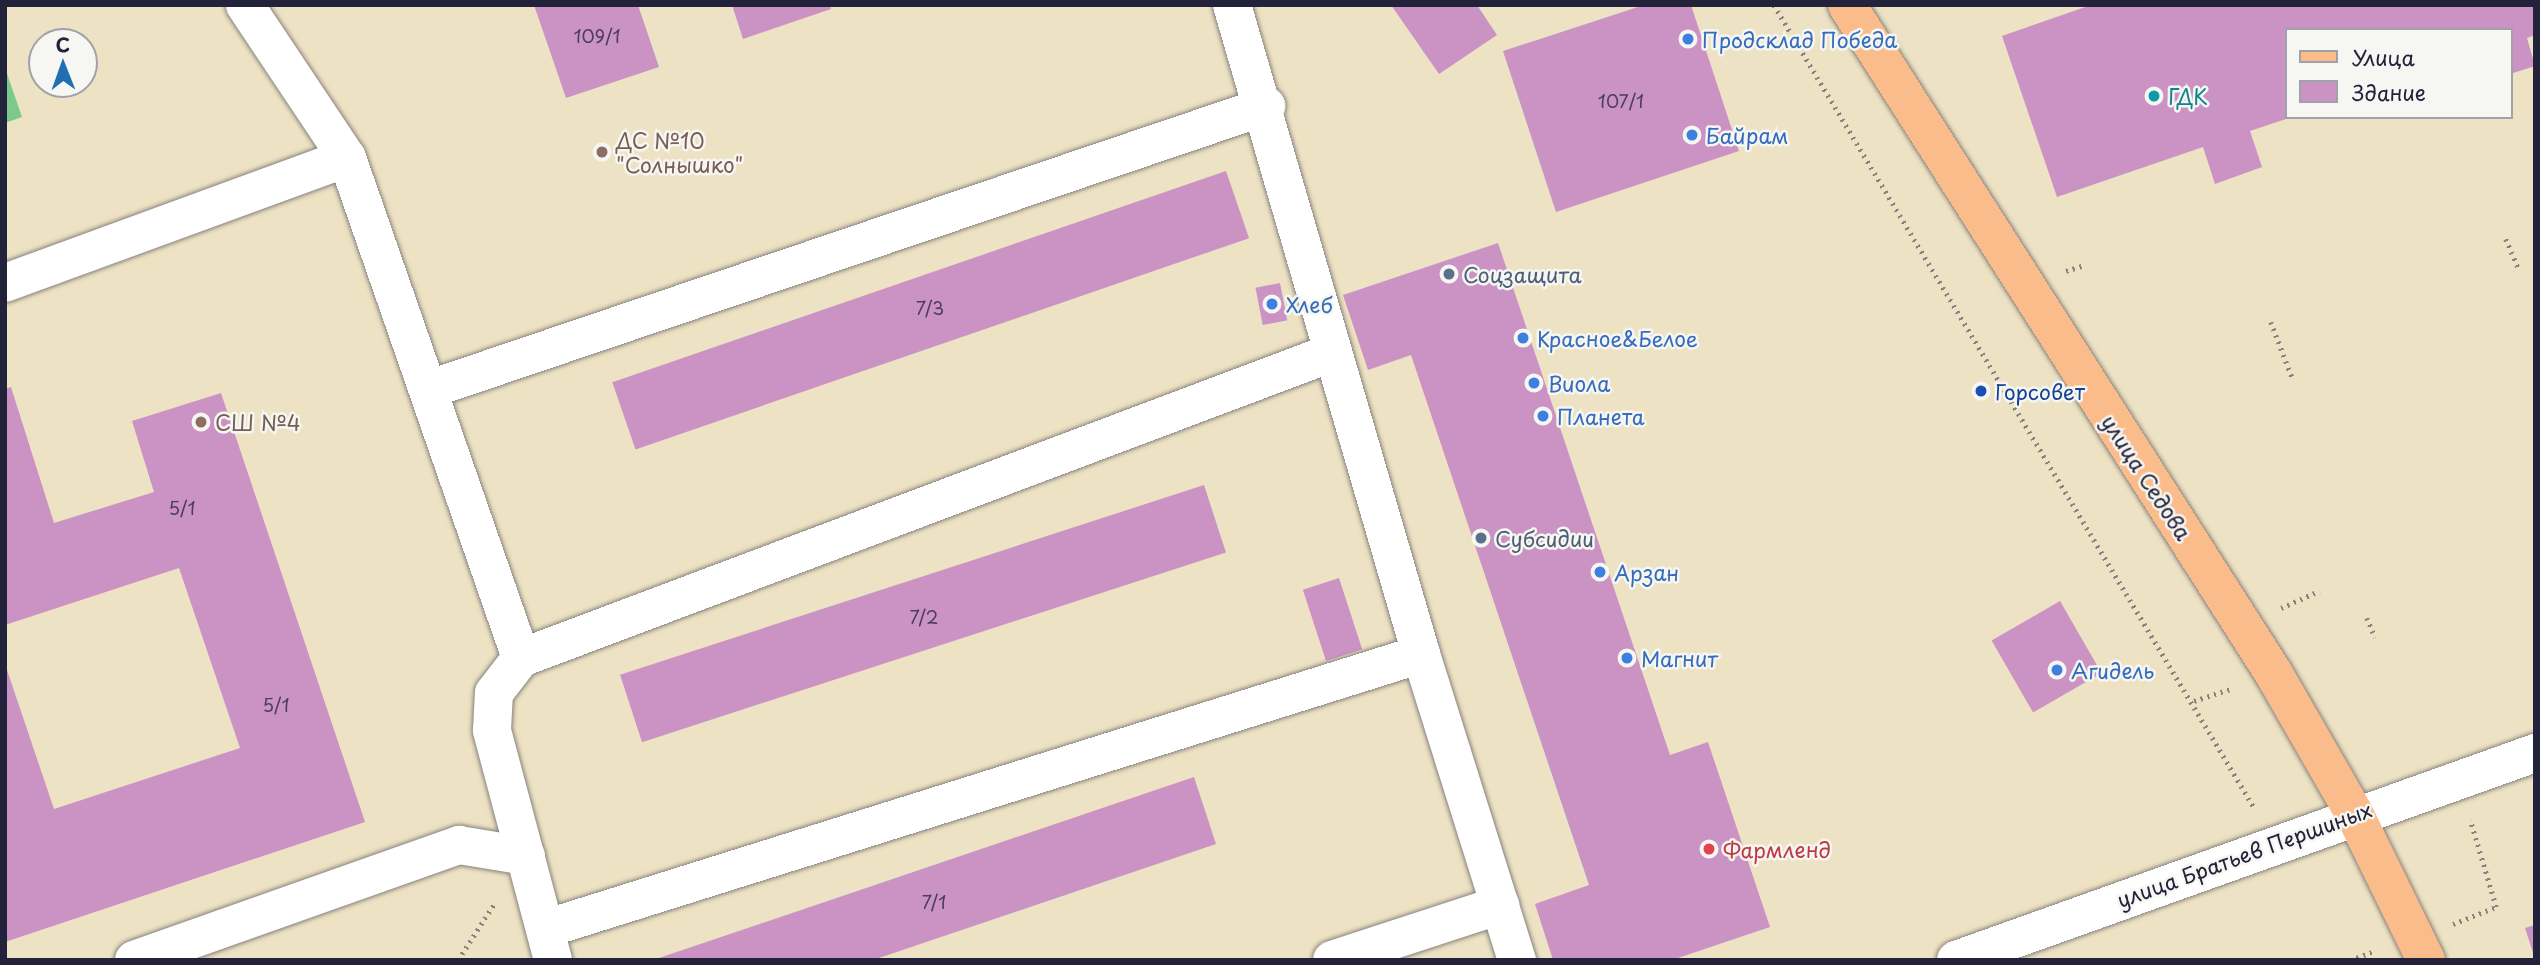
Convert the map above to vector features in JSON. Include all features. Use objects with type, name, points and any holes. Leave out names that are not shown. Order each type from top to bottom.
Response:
[{"type":"main road","name":"улица Седова","points":[[1847,5],[2274,674],[2354,813],[2421,948]]},
{"type":"street","points":[[244,5],[347,158],[430,389],[521,658]]},
{"type":"street","points":[[1232,5],[1266,106],[1331,353],[1421,654],[1517,960]]},
{"type":"street","points":[[430,389],[1266,106]]},
{"type":"street","points":[[5,283],[347,158]]},
{"type":"street","points":[[1331,353],[521,658],[494,693],[492,730],[550,944],[1421,654]]},
{"type":"street","name":"улица Братьев Першиных","points":[[1956,960],[2354,813],[2535,753]]},
{"type":"street","points":[[134,960],[459,845],[498,847],[526,856]]},
{"type":"street","points":[[1332,960],[1500,905]]},
{"type":"path","points":[[1774,5],[1982,343],[2274,842]]},
{"type":"path","points":[[2506,239],[2519,270]]},
{"type":"path","points":[[2271,322],[2292,377]]},
{"type":"path","points":[[2273,611],[2319,591]]},
{"type":"path","points":[[2367,618],[2375,637]]},
{"type":"path","points":[[2421,948],[2496,907],[2457,779]]},
{"type":"path","points":[[458,960],[526,856]]},
{"type":"green space","points":[[5,68],[22,117],[5,123]]},
{"type":"building","points":[[534,5],[638,5],[659,67],[566,98]]},
{"type":"building","points":[[732,5],[830,5],[831,9],[743,39]]},
{"type":"building","points":[[1391,5],[1477,5],[1497,35],[1439,74]]},
{"type":"building","points":[[1644,5],[1691,5],[1739,151],[1556,212],[1503,51]]},
{"type":"building","name":"ГДК","points":[[2091,5],[2535,5],[2535,35],[2527,38],[2535,66],[2512,73],[2512,28],[2284,28],[2286,119],[2250,131],[2262,167],[2215,184],[2203,147],[2057,197],[2002,36]]},
{"type":"building","points":[[1226,171],[1249,238],[635,449],[612,382]]},
{"type":"building","points":[[1498,243],[1670,755],[1708,742],[1770,927],[1672,960],[1553,960],[1535,904],[1589,885],[1411,355],[1368,370],[1343,295]]},
{"type":"building","name":"Хлеб","points":[[1280,283],[1287,320],[1263,325],[1255,288]]},
{"type":"building","points":[[11,387],[54,523],[154,492],[132,421],[221,393],[365,822],[5,942],[5,664],[54,809],[240,748],[179,568],[5,625],[5,389]]},
{"type":"building","points":[[1204,485],[1226,553],[642,742],[620,675]]},
{"type":"building","points":[[1339,578],[1362,649],[1326,661],[1303,590]]},
{"type":"building","points":[[2060,601],[2102,673],[2033,712],[1992,641]]},
{"type":"building","points":[[1194,777],[1216,844],[873,960],[653,960]]},
{"type":"building","points":[[2535,925],[2535,956],[2534,956],[2525,928]]},
{"type":"place","name":"Продсклад Победа","points":[[1688,39]]},
{"type":"place","name":"ГДК","points":[[2154,96]]},
{"type":"place","name":"Байрам","points":[[1692,135]]},
{"type":"place","name":"ДС №10 \"Солнышко\"","points":[[602,152]]},
{"type":"place","name":"Соцзащита","points":[[1449,274]]},
{"type":"place","name":"Хлеб","points":[[1272,304]]},
{"type":"place","name":"Красное&Белое","points":[[1523,338]]},
{"type":"place","name":"Виола","points":[[1534,383]]},
{"type":"place","name":"Горсовет","points":[[1981,391]]},
{"type":"place","name":"Планета","points":[[1543,416]]},
{"type":"place","name":"СШ №4","points":[[201,422]]},
{"type":"place","name":"Субсидии","points":[[1481,538]]},
{"type":"place","name":"Арзан","points":[[1600,572]]},
{"type":"place","name":"Магнит","points":[[1627,658]]},
{"type":"place","name":"Агидель","points":[[2057,670]]},
{"type":"place","name":"Фармленд","points":[[1709,849]]}]
